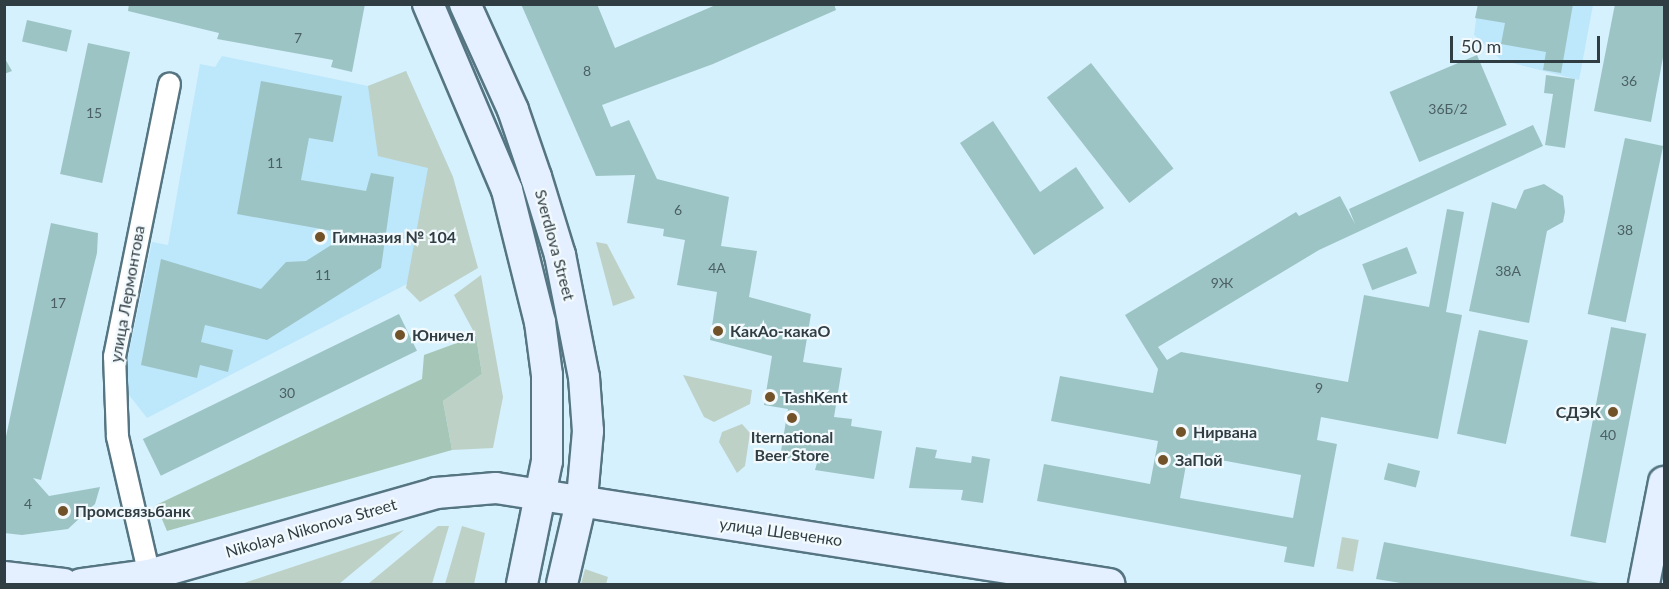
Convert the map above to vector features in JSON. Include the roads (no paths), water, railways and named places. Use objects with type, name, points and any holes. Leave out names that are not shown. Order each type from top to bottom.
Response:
[{"type":"main road","name":"Sverdlova Street","points":[[428,4],[507,190],[527,261],[547,375],[542,492],[522,585]]},
{"type":"main road","name":"Sverdlova Street","points":[[465,4],[513,110],[560,255],[584,376],[588,431],[582,498],[562,585]]},
{"type":"main road","points":[[1644,585],[1665,482]]},
{"type":"main road","name":"Nikolaya Nikonova Street","points":[[81,585],[149,575],[436,493],[495,488],[542,492]]},
{"type":"main road","name":"улица Шевченко","points":[[542,492],[1110,585]]},
{"type":"main road","points":[[4,577],[64,585]]},
{"type":"street","name":"улица Лермонтова","points":[[149,575],[117,436],[114,356],[169,84]]},
{"type":"place","name":"Гимназия № 104","points":[[320,237]]},
{"type":"place","name":"КакАо-какаО","points":[[718,331]]},
{"type":"place","name":"Юничел","points":[[400,335]]},
{"type":"place","name":"TashKent","points":[[770,397]]},
{"type":"place","name":"СДЭК","points":[[1613,412]]},
{"type":"place","name":"Iternational Beer Store","points":[[792,418]]},
{"type":"place","name":"Нирвана","points":[[1181,432]]},
{"type":"place","name":"ЗаПой","points":[[1163,460]]},
{"type":"place","name":"Промсвязьбанк","points":[[63,511]]}]
